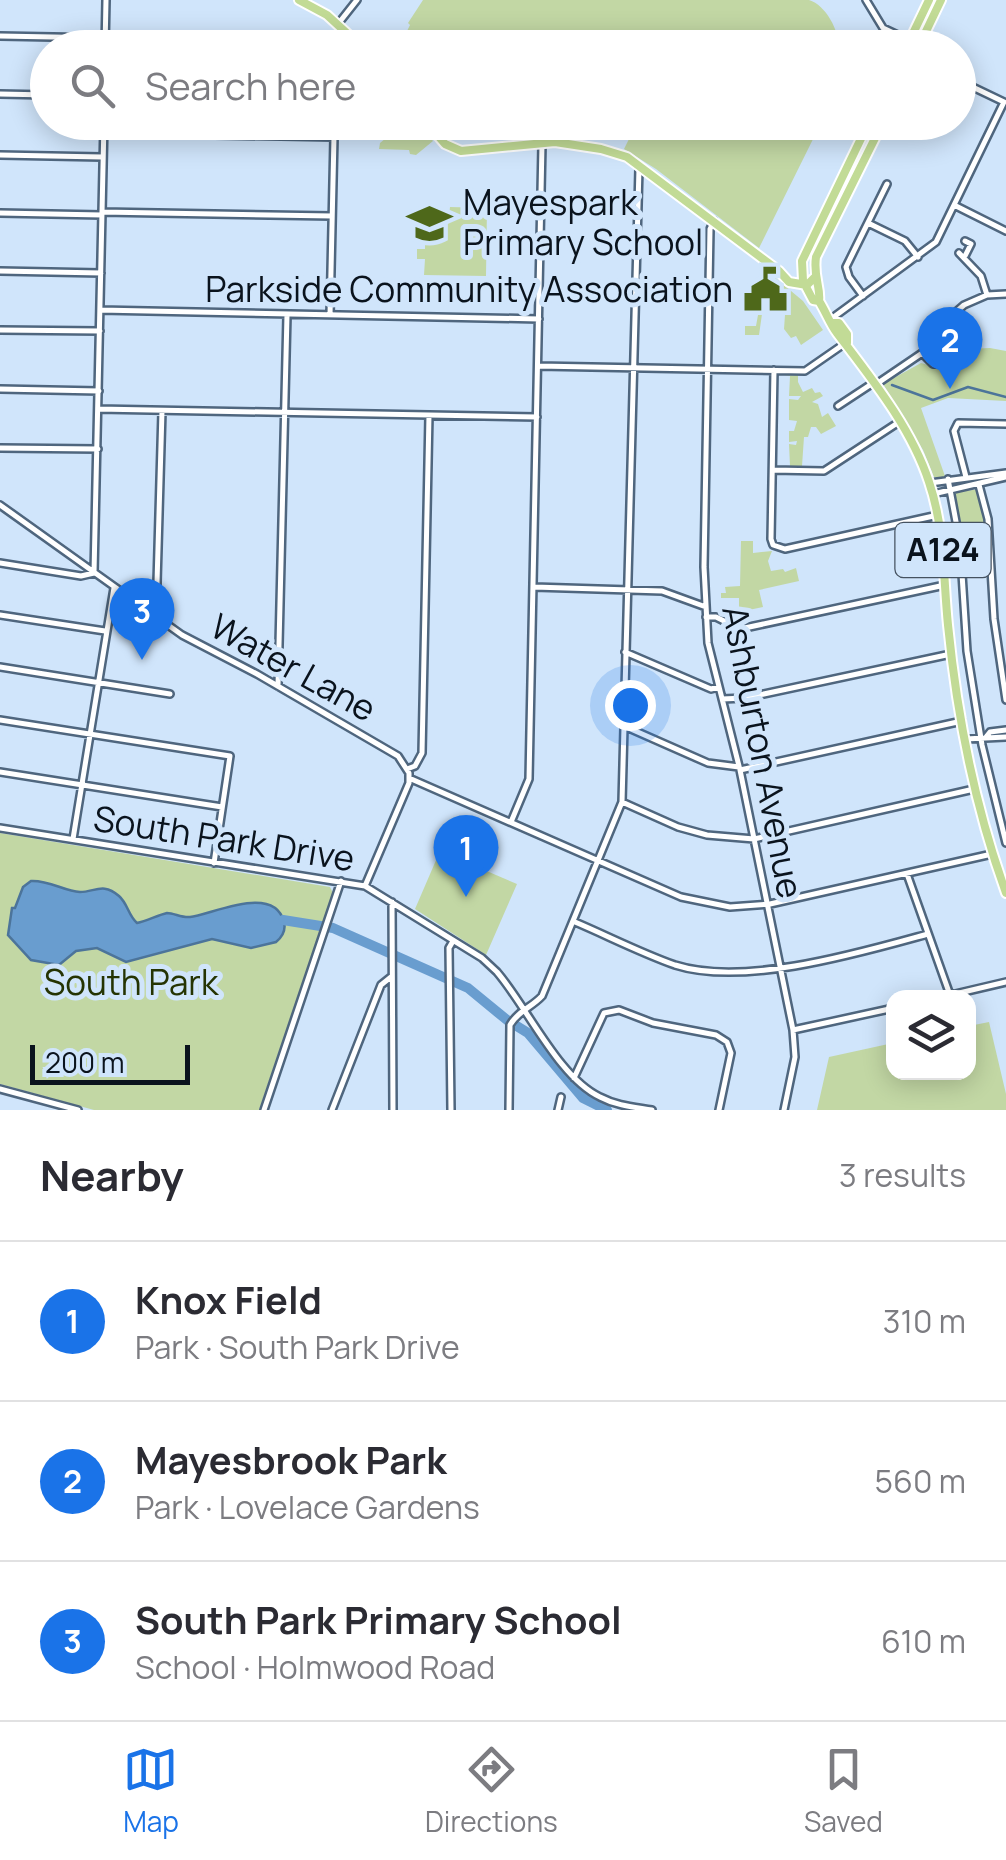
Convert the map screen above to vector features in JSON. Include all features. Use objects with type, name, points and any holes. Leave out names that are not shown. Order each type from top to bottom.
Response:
[{"type":"main road","points":[[299,0],[316,7],[341,28]]},
{"type":"main road","points":[[915,30],[929,0]]},
{"type":"main road","points":[[927,30],[942,0]]},
{"type":"main road","points":[[442,140],[461,150],[542,142],[601,148],[641,165],[789,282],[804,285]]},
{"type":"main road","points":[[804,285],[801,270],[860,140]]},
{"type":"main road","points":[[804,285],[814,276],[823,240],[874,140]]},
{"type":"main road","points":[[837,189],[847,194]]},
{"type":"main road","points":[[779,271],[801,270],[814,276]]},
{"type":"main road","name":"A124","points":[[814,276],[819,302],[918,453],[934,494],[952,654],[974,789],[1006,893]]},
{"type":"main road","name":"A124","points":[[804,285],[813,300],[819,302]]},
{"type":"street","points":[[106,0],[106,30]]},
{"type":"street","points":[[341,28],[357,0]]},
{"type":"street","points":[[866,0],[886,30]]},
{"type":"street","points":[[0,36],[30,37]]},
{"type":"street","points":[[832,321],[936,242],[1002,119],[1004,102],[976,89]]},
{"type":"street","points":[[0,94],[30,95]]},
{"type":"street","points":[[0,562],[82,576],[94,573],[104,140]]},
{"type":"street","points":[[330,315],[334,140]]},
{"type":"street","points":[[511,822],[529,779],[542,142]]},
{"type":"street","points":[[0,155],[103,157]]},
{"type":"street","points":[[510,1110],[511,1022],[542,996],[622,802],[637,174],[641,165]]},
{"type":"street","points":[[862,296],[846,267],[888,184]]},
{"type":"street","points":[[954,205],[1006,231]]},
{"type":"street","points":[[0,212],[332,216]]},
{"type":"street","name":"Ashburton Avenue","points":[[714,222],[710,229],[707,368],[708,643],[740,768],[793,1030],[795,1057],[784,1110]]},
{"type":"street","points":[[868,223],[905,241],[918,256]]},
{"type":"street","points":[[965,241],[971,244],[962,254],[982,276],[987,295]]},
{"type":"street","points":[[0,271],[101,272]]},
{"type":"street","points":[[838,406],[922,354],[959,308],[987,295],[1006,294]]},
{"type":"street","points":[[100,310],[539,319]]},
{"type":"street","points":[[278,686],[287,314]]},
{"type":"street","points":[[0,330],[100,331]]},
{"type":"street","points":[[538,366],[806,370],[847,343]]},
{"type":"street","points":[[922,354],[933,364],[940,364]]},
{"type":"street","points":[[774,370],[771,539],[778,548],[938,514]]},
{"type":"street","points":[[0,389],[99,390]]},
{"type":"street","points":[[98,409],[537,417]]},
{"type":"street","points":[[156,617],[162,410]]},
{"type":"street","points":[[365,886],[409,778],[407,769],[415,766],[422,753],[428,414]]},
{"type":"street","points":[[772,470],[824,471],[899,422]]},
{"type":"street","points":[[966,476],[954,431],[958,423],[1006,424]]},
{"type":"street","points":[[0,448],[98,449]]},
{"type":"street","points":[[930,483],[966,476],[1006,475]]},
{"type":"street","points":[[934,494],[1006,475]]},
{"type":"street","points":[[948,479],[960,543],[966,650],[1006,843]]},
{"type":"street","points":[[979,484],[988,519],[994,619],[1006,700]]},
{"type":"street","name":"Water Lane","points":[[0,504],[182,635],[398,756],[407,769]]},
{"type":"street","points":[[706,616],[740,628],[945,584]]},
{"type":"street","points":[[534,587],[662,591],[706,607]]},
{"type":"street","points":[[72,839],[114,588]]},
{"type":"street","points":[[0,615],[106,631]]},
{"type":"street","points":[[625,652],[711,689],[718,687]]},
{"type":"street","points":[[722,700],[952,654]]},
{"type":"street","points":[[0,667],[170,694]]},
{"type":"street","points":[[0,720],[230,756],[214,862]]},
{"type":"street","points":[[624,726],[708,763],[740,768],[962,722]]},
{"type":"street","points":[[965,739],[1006,734]]},
{"type":"street","points":[[0,772],[222,807]]},
{"type":"street","points":[[409,778],[700,902],[730,907],[767,904],[992,854]]},
{"type":"street","points":[[622,802],[707,835],[754,839],[974,789]]},
{"type":"street","name":"South Park Drive","points":[[0,828],[365,886],[497,972],[574,1078],[600,1097],[651,1110]]},
{"type":"street","points":[[906,874],[948,990]]},
{"type":"street","points":[[264,1110],[341,881]]},
{"type":"street","points":[[392,902],[393,1110]]},
{"type":"street","points":[[574,921],[677,966],[713,972],[780,968],[928,934]]},
{"type":"street","points":[[451,1110],[452,941]]},
{"type":"street","points":[[332,1110],[380,985],[392,976]]},
{"type":"street","points":[[972,990],[1006,982]]},
{"type":"street","points":[[574,1078],[598,1022],[610,1010],[618,1010],[653,1023],[716,1035],[728,1042],[731,1053],[718,1110]]},
{"type":"street","points":[[793,1030],[886,1010]]},
{"type":"street","points":[[0,1089],[78,1110]]},
{"type":"street","points":[[558,1110],[561,1097]]},
{"type":"green space","points":[[423,0],[809,0],[821,7],[835,30],[408,30]]},
{"type":"green space","points":[[628,140],[813,140],[759,248],[624,149]]},
{"type":"green space","points":[[433,141],[416,155],[409,150],[379,149],[380,143]]},
{"type":"green space","points":[[450,207],[487,208],[486,276],[424,275],[425,259],[417,259],[417,249],[425,249],[425,242],[436,241],[436,222],[449,216]]},
{"type":"green space","points":[[760,265],[803,301],[823,330],[801,345],[796,336],[791,338],[784,329],[785,315],[762,314],[759,335],[745,335],[745,326],[756,326],[758,315],[781,289],[766,281]]},
{"type":"green space","points":[[947,350],[1006,351],[1006,401],[948,398],[921,408],[946,479],[934,477],[923,450],[883,384],[921,363],[939,368],[938,354]]},
{"type":"green space","points":[[784,375],[798,375],[803,392],[812,388],[823,396],[812,402],[818,404],[822,417],[828,413],[836,426],[821,434],[811,427],[808,437],[804,437],[802,466],[790,466],[789,444],[796,445],[797,441],[789,442],[789,431],[794,431],[797,421],[789,420],[789,399],[798,400],[801,396],[789,396],[790,376]]},
{"type":"green space","points":[[979,489],[987,522],[989,564],[964,568],[963,530],[953,493]]},
{"type":"green space","points":[[741,541],[753,541],[753,553],[772,551],[768,561],[771,571],[796,568],[799,581],[759,590],[763,607],[739,612],[739,598],[721,598],[721,593],[726,593],[725,587],[740,586]]},
{"type":"green space","name":"South Park","points":[[0,833],[330,887],[333,893],[259,1110],[94,1110],[0,1084]]},
{"type":"green space","points":[[440,851],[517,884],[486,955],[415,909]]},
{"type":"green space","points":[[989,1022],[1006,1094],[1006,1110],[817,1110],[829,1057],[886,1045],[886,1080],[976,1080],[976,1025]]},
{"type":"water","points":[[31,881],[80,892],[108,889],[122,899],[137,923],[167,913],[190,917],[241,904],[268,904],[278,911],[284,931],[276,942],[251,948],[212,939],[126,962],[97,948],[76,951],[59,965],[31,960],[8,935],[12,908],[23,887]]},
{"type":"waterway","points":[[892,385],[933,400],[968,387],[1006,397]]},
{"type":"waterway","points":[[283,920],[333,928],[468,988],[528,1033],[583,1098],[607,1110]]},
{"type":"place","name":"Mayespark Primary School","points":[[430,223]]},
{"type":"place","name":"Parkside Community Association","points":[[766,290]]},
{"type":"place","name":"Mayesbrook Park","points":[[950,389]]},
{"type":"place","name":"South Park Primary School","points":[[142,660]]},
{"type":"place","name":"Knox Field","points":[[466,897]]}]
